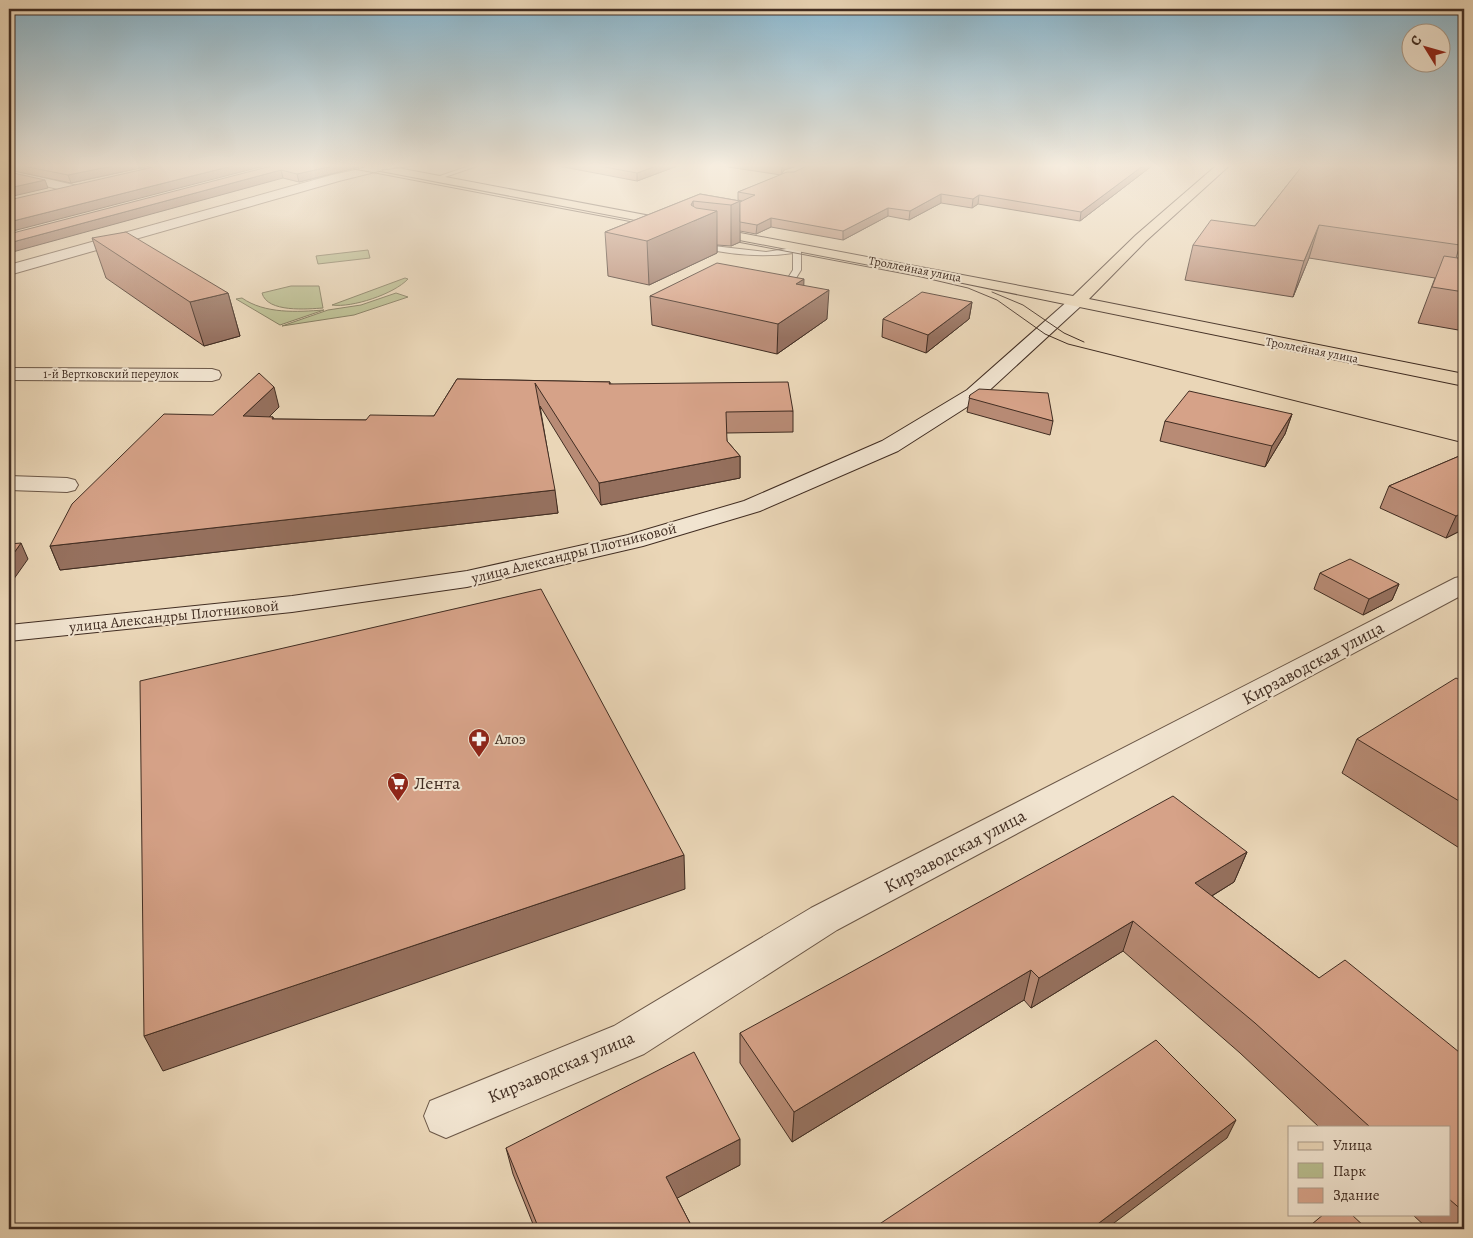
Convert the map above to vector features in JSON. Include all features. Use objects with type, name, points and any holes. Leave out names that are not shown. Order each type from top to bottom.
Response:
[{"type":"main road","name":"Троллейная улица","points":[[667,223],[1464,380]]},
{"type":"main road","points":[[1076,302],[1158,223]]},
{"type":"street","points":[[9,270],[179,223]]},
{"type":"street","points":[[67,239],[94,247]]},
{"type":"street","name":"улица Александры Плотниковой","points":[[9,633],[292,604],[467,579],[634,541],[752,506],[890,446],[974,394],[1076,302]]},
{"type":"street","name":"1-й Вертковский переулок","points":[[9,374],[212,374]]},
{"type":"street","points":[[9,483],[67,485]]},
{"type":"street","name":"Кирзаводская улица","points":[[446,1116],[629,1040],[824,919],[1464,584]]},
{"type":"lane","points":[[698,246],[739,253],[802,249]]},
{"type":"lane","points":[[782,293],[796,274],[797,253],[802,249]]},
{"type":"green space","points":[[368,250],[370,258],[318,264],[316,256]]},
{"type":"green space","points":[[405,278],[408,279],[402,285],[383,295],[361,302],[332,305]]},
{"type":"green space","points":[[291,286],[319,286],[323,308],[298,309],[280,307],[265,299],[262,293]]},
{"type":"green space","points":[[396,293],[408,297],[354,315],[282,326],[328,310],[361,305]]},
{"type":"green space","points":[[242,298],[261,307],[282,311],[324,310],[280,325],[236,299]]},
{"type":"building","points":[[52,223],[84,223],[9,243],[9,234]]},
{"type":"building","points":[[628,223],[690,223],[647,241],[605,232]]},
{"type":"building","points":[[744,223],[761,223],[757,225]]},
{"type":"building","points":[[797,223],[859,223],[843,231]]},
{"type":"building","points":[[1209,223],[1231,223],[1255,226],[1258,223],[1464,223],[1464,230],[1460,245],[1319,225],[1304,261],[1193,245]]},
{"type":"building","points":[[126,232],[228,293],[190,302],[92,238]]},
{"type":"building","points":[[1444,256],[1464,259],[1464,292],[1432,287]]},
{"type":"building","points":[[717,263],[804,279],[796,284],[829,290],[778,324],[650,296]]},
{"type":"building","points":[[922,292],[972,302],[928,335],[883,319]]},
{"type":"building","points":[[259,373],[274,387],[243,416],[273,417],[272,419],[366,420],[370,415],[434,416],[457,379],[610,382],[609,384],[788,382],[793,411],[726,412],[727,441],[740,456],[599,483],[535,383],[555,490],[50,546],[72,504],[164,414],[213,415]]},
{"type":"building","points":[[979,389],[1048,393],[1053,421],[969,398],[970,395]]},
{"type":"building","points":[[1189,391],[1292,414],[1272,446],[1165,421]]},
{"type":"building","points":[[1464,454],[1464,512],[1456,516],[1389,486]]},
{"type":"building","points":[[21,543],[9,560],[9,544]]},
{"type":"building","points":[[1350,559],[1399,584],[1369,599],[1320,573]]},
{"type":"building","name":"Лента","points":[[541,589],[684,855],[144,1036],[140,681]]},
{"type":"building","points":[[1456,678],[1464,682],[1464,804],[1357,739]]},
{"type":"building","points":[[1173,796],[1247,852],[1195,883],[1319,978],[1345,960],[1464,1056],[1464,1212],[1450,1200],[1450,1126],[1369,1126],[1255,1023],[1133,921],[1039,978],[1031,970],[794,1112],[740,1033]]},
{"type":"building","points":[[1156,1040],[1236,1120],[1091,1229],[872,1229]]},
{"type":"building","points":[[694,1052],[740,1139],[666,1177],[693,1229],[539,1229],[506,1148]]},
{"type":"building","points":[[1322,1216],[1353,1216],[1367,1229],[1306,1229]]},
{"type":"tram line","points":[[637,223],[643,224]]},
{"type":"tram line","points":[[727,240],[921,277],[968,288],[997,300],[1045,334],[1068,344],[1464,443]]},
{"type":"tram line","points":[[992,292],[1023,305],[1064,333],[1084,342]]},
{"type":"place","name":"Алоэ","points":[[479,758]]},
{"type":"place","name":"Лента","points":[[398,802]]}]
